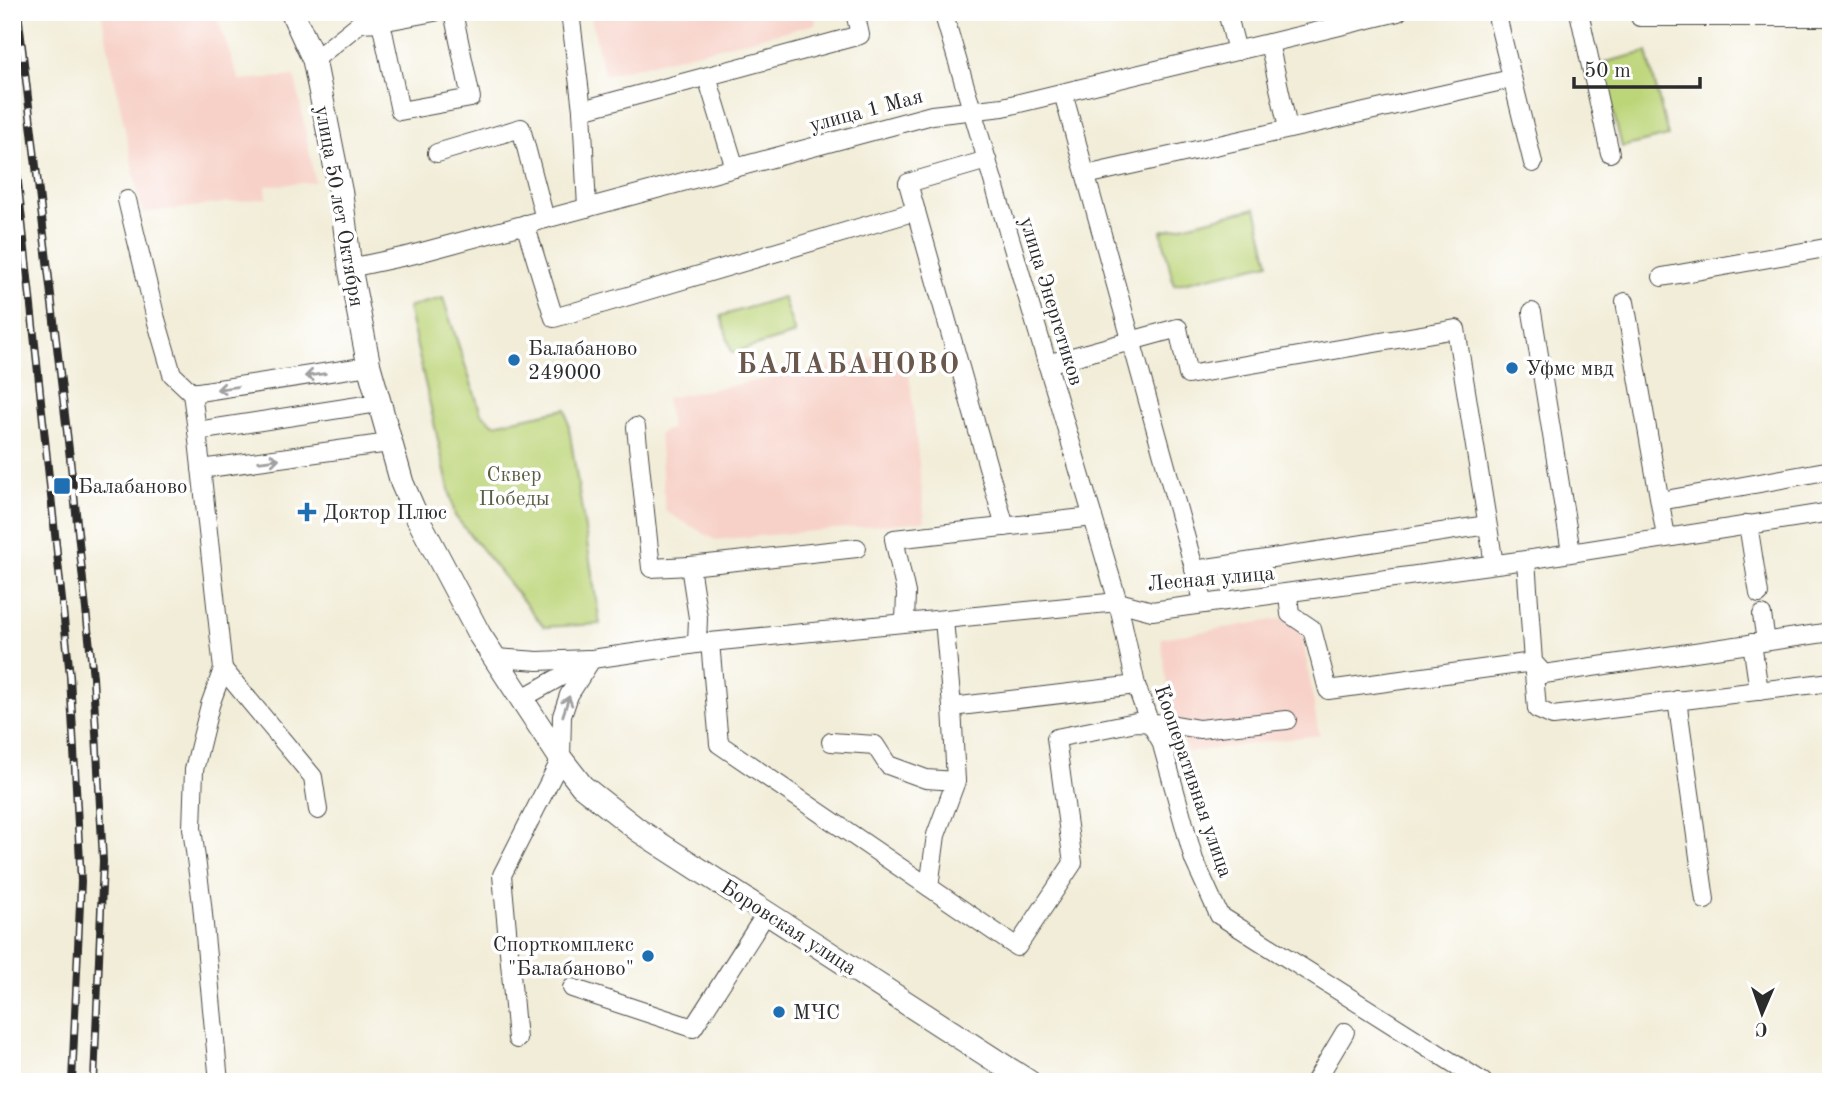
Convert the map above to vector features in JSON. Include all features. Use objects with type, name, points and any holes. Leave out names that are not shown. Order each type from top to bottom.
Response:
[{"type":"main road","name":"улица 50 лет Октября","points":[[292,12],[314,60],[341,194],[350,268],[369,366],[389,443],[416,515],[495,659]]},
{"type":"main road","name":"Боровская улица","points":[[495,659],[582,786],[638,830],[1028,1082]]},
{"type":"street","points":[[314,60],[360,23],[434,12]]},
{"type":"street","points":[[381,22],[400,111],[471,97],[453,12]]},
{"type":"street","points":[[570,12],[582,110],[587,208]]},
{"type":"street","points":[[582,110],[860,35],[855,12]]},
{"type":"street","name":"улица Энергетиков","points":[[943,12],[1118,602]]},
{"type":"street","points":[[1227,12],[1237,51]]},
{"type":"street","name":"улица 1 Мая","points":[[350,268],[411,255],[932,115],[1003,107],[1398,12]]},
{"type":"street","points":[[1496,12],[1533,163]]},
{"type":"street","points":[[1579,12],[1610,153]]},
{"type":"street","points":[[1638,12],[1640,17],[1831,17]]},
{"type":"street","points":[[1269,43],[1288,128]]},
{"type":"street","points":[[707,77],[735,168]]},
{"type":"street","points":[[1086,175],[1511,79]]},
{"type":"street","points":[[1063,93],[1204,604]]},
{"type":"street","points":[[437,153],[522,128],[545,219]]},
{"type":"street","points":[[987,160],[908,183],[1005,527]]},
{"type":"street","points":[[127,200],[172,374],[192,393],[223,669],[207,714],[194,769],[192,828],[219,1082]]},
{"type":"street","points":[[525,224],[554,318],[916,211]]},
{"type":"street","points":[[1662,277],[1831,247]]},
{"type":"street","points":[[1625,302],[1666,537]]},
{"type":"street","points":[[1532,312],[1571,552]]},
{"type":"street","points":[[1047,363],[1178,328],[1188,375],[1456,329],[1494,564]]},
{"type":"street","points":[[192,393],[369,366]]},
{"type":"street","points":[[197,431],[377,403]]},
{"type":"street","points":[[636,427],[651,568],[857,548]]},
{"type":"street","points":[[201,469],[389,443]]},
{"type":"street","points":[[1660,501],[1831,470]]},
{"type":"street","name":"Лесная улица","points":[[521,699],[592,659],[703,643],[1118,602],[1152,611],[1526,560],[1831,512]]},
{"type":"street","points":[[905,622],[906,593],[894,539],[1093,517]]},
{"type":"street","points":[[1748,524],[1759,594]]},
{"type":"street","points":[[1194,570],[1487,525]]},
{"type":"street","points":[[1526,560],[1537,709],[1553,716],[1831,682]]},
{"type":"street","points":[[690,566],[719,744],[1017,947],[1073,863],[1056,738],[1149,721],[1199,729],[1287,720]]},
{"type":"street","points":[[1287,594],[1290,614],[1312,629],[1328,690],[1533,662]]},
{"type":"street","name":"Кооперативная улица","points":[[1118,602],[1136,685],[1149,721],[1161,741],[1194,860],[1219,915],[1483,1082]]},
{"type":"street","points":[[1759,691],[1762,615]]},
{"type":"street","points":[[929,887],[936,835],[957,781],[944,620]]},
{"type":"street","points":[[1533,662],[1544,674],[1831,632]]},
{"type":"street","points":[[495,659],[592,659]]},
{"type":"street","points":[[517,1039],[502,875],[561,759],[562,716],[569,695],[592,659]]},
{"type":"street","points":[[223,669],[313,777],[318,810]]},
{"type":"street","points":[[952,707],[1136,685]]},
{"type":"street","points":[[1677,700],[1705,900]]},
{"type":"street","points":[[831,742],[875,745],[888,765],[926,779],[957,781]]},
{"type":"street","points":[[572,988],[693,1028],[767,912]]},
{"type":"street","points":[[1315,1082],[1345,1032]]},
{"type":"shaded area","points":[[101,12],[215,12],[239,80],[295,76],[315,182],[266,186],[267,198],[142,213]]},
{"type":"shaded area","points":[[590,12],[814,12],[816,24],[604,75]]},
{"type":"shaded area","points":[[907,352],[925,521],[715,540],[665,511],[659,433],[671,429],[666,398]]},
{"type":"shaded area","points":[[1299,616],[1319,735],[1188,752],[1169,703],[1161,638]]},
{"type":"green space","points":[[1647,52],[1668,136],[1622,147],[1601,63]]},
{"type":"green space","points":[[1256,208],[1269,263],[1174,285],[1161,231]]},
{"type":"green space","points":[[783,297],[795,334],[732,353],[721,316]]},
{"type":"green space","name":"Сквер Победы","points":[[443,298],[481,413],[494,424],[566,409],[600,624],[544,627],[455,516],[408,307]]},
{"type":"railway","points":[[18,12],[93,677],[103,861],[94,1082]]},
{"type":"railway","points":[[12,126],[70,676],[81,881],[72,1082]]},
{"type":"place","name":"Балабаново 249000","points":[[514,360]]},
{"type":"place","name":"Уфмс мвд","points":[[1512,368]]},
{"type":"place","name":"Балабаново","points":[[62,486]]},
{"type":"place","name":"Доктор Плюс","points":[[307,512]]},
{"type":"place","name":"Спорткомплекс \"Балабаново\"","points":[[648,956]]},
{"type":"place","name":"МЧС","points":[[779,1012]]},
{"type":"district","name":"БАЛАБАНОВО","points":[[849,363]]}]
